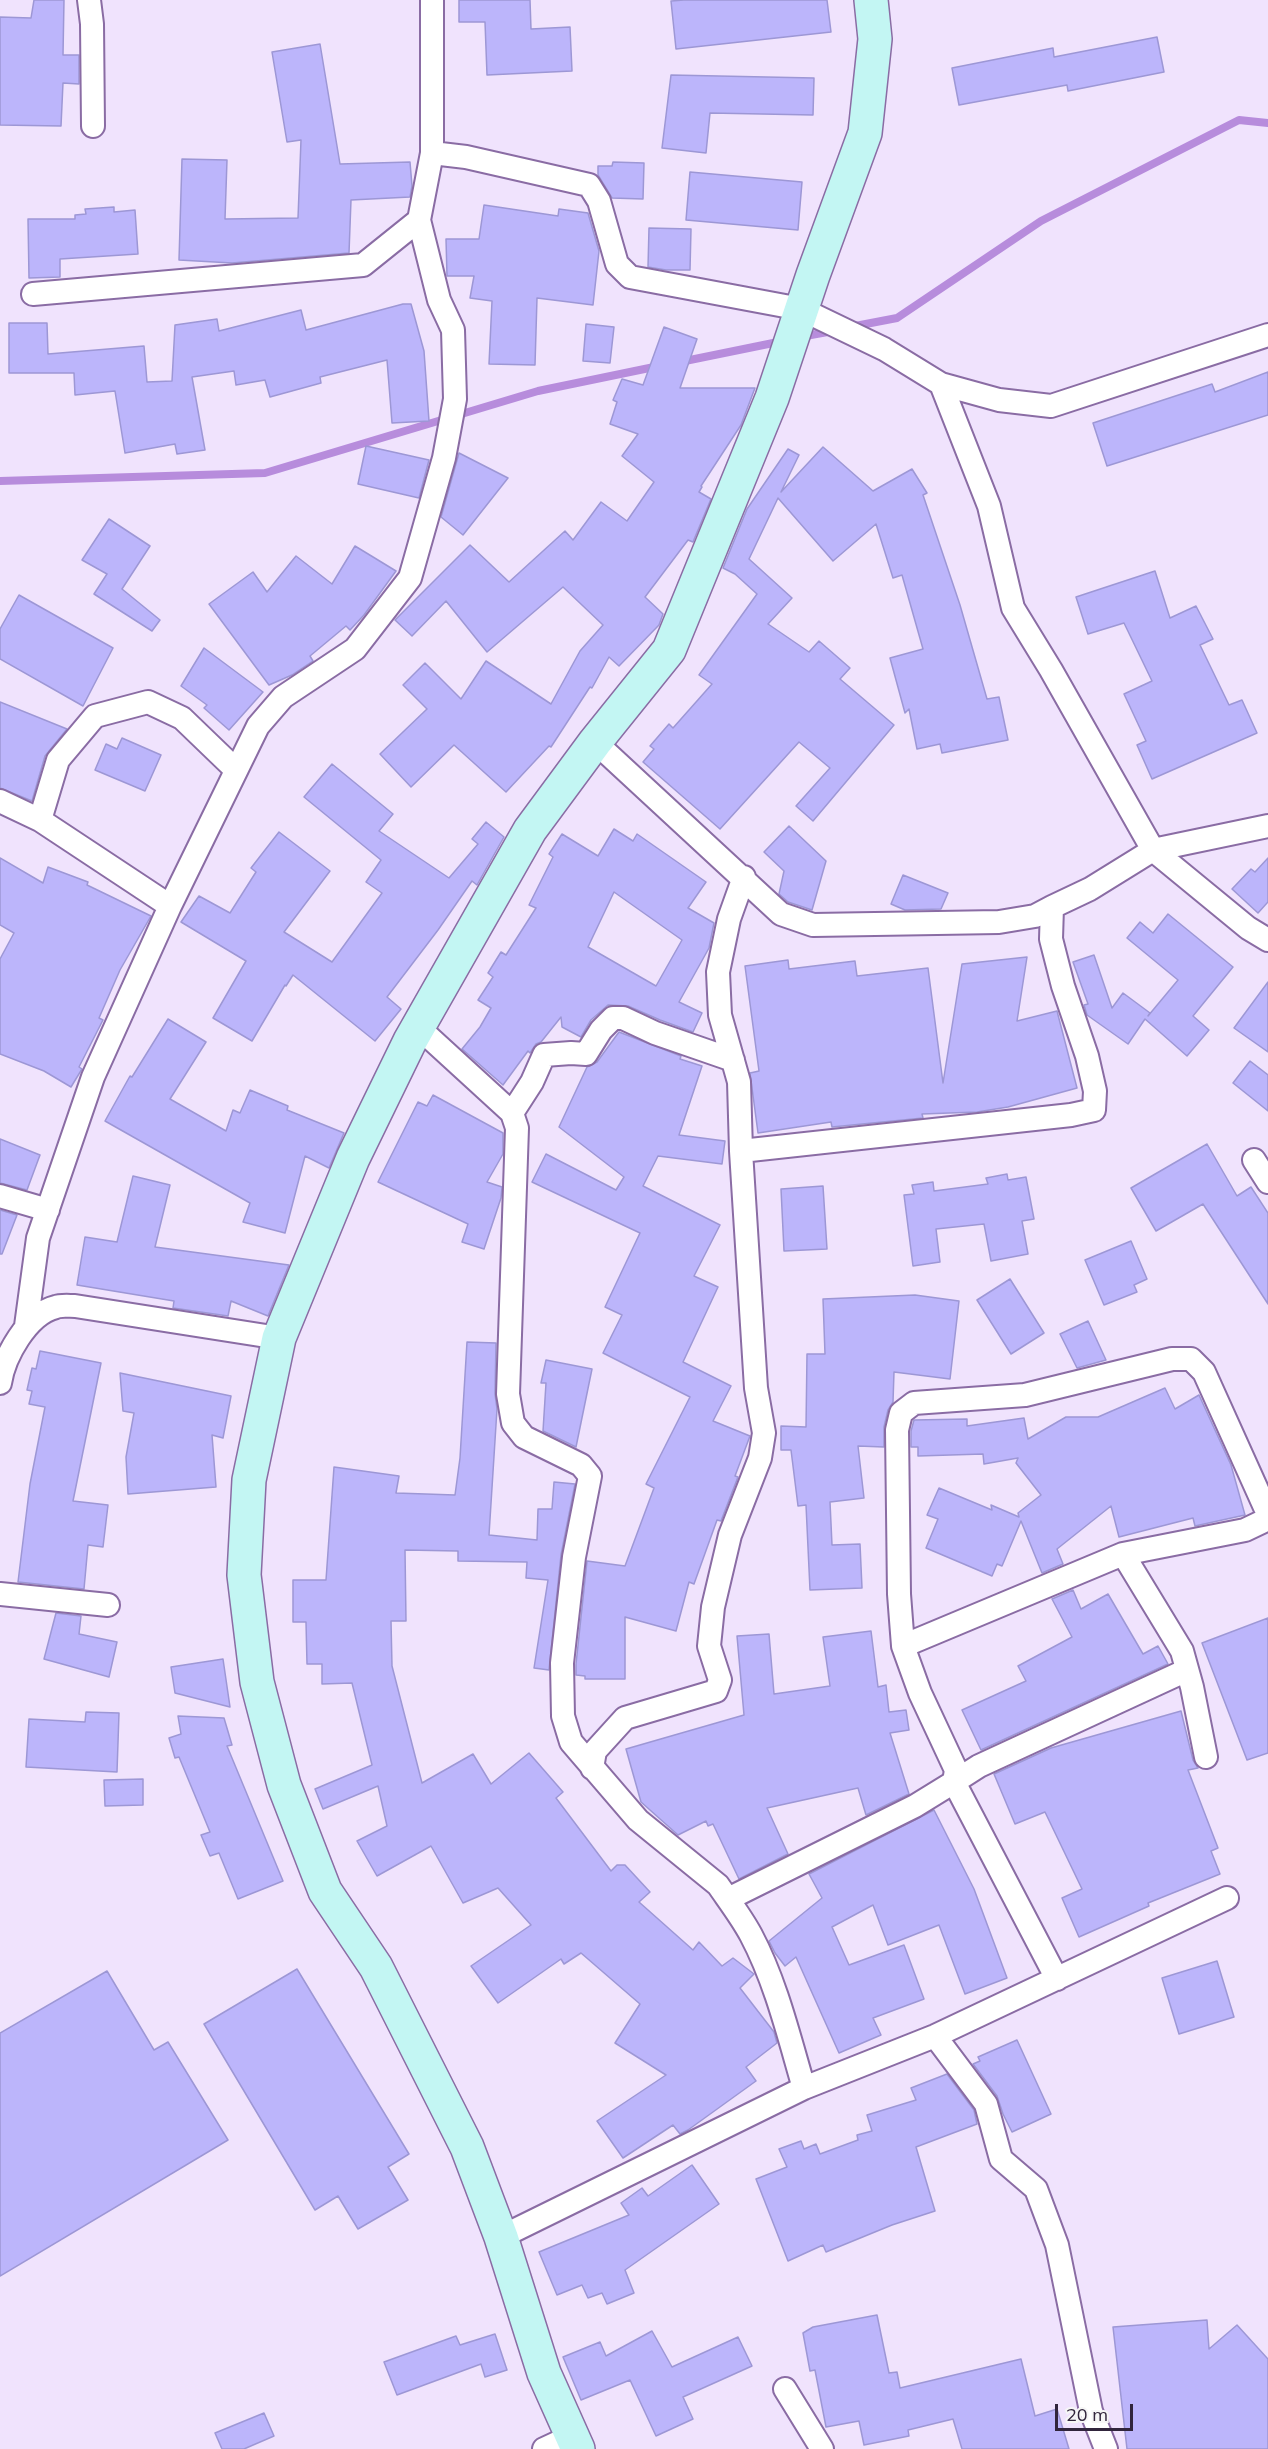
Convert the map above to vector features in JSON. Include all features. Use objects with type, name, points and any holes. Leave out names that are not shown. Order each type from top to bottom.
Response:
[{"type":"main road","points":[[565,2445],[501,2237],[467,2147],[376,1966],[325,1891],[284,1785],[257,1682],[244,1575],[249,1480],[279,1338],[353,1158],[418,1027],[530,830],[595,742],[669,650],[772,398],[801,309],[865,133],[875,39],[871,0]]},
{"type":"street","points":[[89,0],[92,24],[93,126]]},
{"type":"street","points":[[0,1383],[2,1369],[26,1326],[38,1238],[93,1077],[170,906],[258,726],[283,698],[355,649],[410,578],[444,458],[455,399],[453,330],[439,300],[419,220],[432,153],[432,0]]},
{"type":"street","points":[[432,153],[466,157],[589,185],[599,201],[617,264],[630,277],[801,309],[884,349],[941,384],[999,400],[1051,406],[1268,335]]},
{"type":"street","points":[[33,294],[363,265],[419,220]]},
{"type":"street","points":[[941,384],[989,506],[1013,608],[1154,850],[1248,928],[1268,940]]},
{"type":"street","points":[[40,820],[58,760],[95,716],[148,702],[182,718],[236,770]]},
{"type":"street","points":[[595,742],[744,877],[781,914],[813,925],[999,922],[1035,916],[1090,889],[1154,850],[1268,826]]},
{"type":"street","points":[[0,801],[40,820],[170,906]]},
{"type":"street","points":[[592,1768],[595,1750],[625,1718],[716,1692],[720,1680],[709,1646],[713,1607],[730,1535],[760,1458],[764,1433],[756,1388],[741,1151],[739,1082],[720,1015],[718,972],[729,919],[744,877]]},
{"type":"street","points":[[741,1151],[1071,1115],[1094,1110],[1095,1091],[1087,1056],[1051,939],[1052,906]]},
{"type":"street","points":[[512,1113],[532,1082],[544,1055],[586,1054],[601,1030],[612,1018],[623,1018],[655,1033],[733,1060]]},
{"type":"street","points":[[418,1027],[512,1113],[517,1128],[508,1395],[513,1422],[524,1437],[581,1465],[590,1476],[574,1557],[562,1664],[563,1716],[571,1742],[638,1820],[717,1886],[728,1899],[752,1935],[768,1974],[804,2088]]},
{"type":"street","points":[[1254,1160],[1268,1182]]},
{"type":"street","points":[[0,1196],[48,1210]]},
{"type":"street","points":[[26,1326],[55,1307],[75,1306],[279,1338]]},
{"type":"street","points":[[903,1646],[1123,1554],[1245,1530],[1268,1516],[1204,1372],[1191,1359],[1172,1359],[1025,1395],[914,1403],[901,1413],[897,1430],[899,1594],[903,1646],[920,1693],[956,1770],[954,1782],[1057,1979]]},
{"type":"street","points":[[1123,1554],[1182,1651],[1206,1757]]},
{"type":"street","points":[[0,1594],[108,1605]]},
{"type":"street","points":[[728,1899],[915,1806],[979,1766],[1187,1670]]},
{"type":"street","points":[[501,2237],[804,2088],[935,2036],[1227,1898]]},
{"type":"street","points":[[935,2036],[986,2104],[1001,2159],[1036,2189],[1058,2245],[1091,2410],[1106,2449]]},
{"type":"street","points":[[786,2388],[822,2449]]},
{"type":"building","points":[[34,0],[64,0],[63,55],[79,55],[79,84],[63,83],[61,126],[0,125],[0,17],[31,18]]},
{"type":"building","points":[[459,0],[530,0],[531,29],[570,27],[572,71],[487,75],[485,22],[459,22]]},
{"type":"building","points":[[827,0],[831,32],[676,49],[671,1]]},
{"type":"building","points":[[1157,37],[1164,72],[1068,91],[1067,85],[959,105],[952,68],[1053,48],[1054,57]]},
{"type":"building","points":[[320,44],[340,164],[410,162],[412,186],[410,197],[351,200],[349,253],[232,263],[179,260],[182,159],[227,160],[225,219],[298,218],[301,140],[287,142],[272,52]]},
{"type":"building","points":[[671,75],[814,78],[813,115],[710,113],[706,153],[662,148]]},
{"type":"building","points":[[613,162],[644,163],[643,199],[612,198],[598,175],[598,166],[612,166]]},
{"type":"building","points":[[690,172],[802,182],[798,230],[686,220]]},
{"type":"building","points":[[484,205],[558,216],[559,209],[588,213],[599,251],[593,305],[537,298],[535,365],[489,364],[492,301],[470,298],[474,276],[447,276],[446,239],[479,239]]},
{"type":"building","points":[[114,207],[114,212],[135,210],[138,254],[60,259],[60,277],[29,278],[28,219],[75,219],[75,215],[86,214],[85,209]]},
{"type":"building","points":[[649,228],[691,229],[690,270],[648,267]]},
{"type":"building","points":[[403,304],[411,304],[424,351],[429,421],[392,423],[387,360],[320,377],[321,383],[270,397],[265,380],[236,385],[234,371],[192,377],[205,450],[177,454],[175,444],[125,453],[115,391],[75,395],[74,373],[9,373],[9,323],[47,323],[48,354],[144,346],[147,382],[172,381],[175,325],[217,319],[219,331],[301,310],[306,330]]},
{"type":"building","points":[[586,324],[614,327],[610,363],[583,361]]},
{"type":"building","points":[[664,327],[697,339],[680,388],[755,388],[741,425],[701,486],[699,492],[711,499],[693,542],[688,540],[645,597],[663,614],[659,625],[619,666],[609,657],[592,688],[590,687],[551,747],[549,746],[506,792],[454,745],[411,787],[380,754],[427,709],[403,685],[425,663],[461,699],[486,661],[551,704],[580,651],[603,625],[563,587],[487,652],[446,601],[412,636],[395,620],[470,545],[509,582],[565,531],[573,540],[601,502],[627,521],[654,482],[622,456],[638,434],[610,424],[617,402],[613,400],[622,379],[643,385]]},
{"type":"building","points":[[1268,372],[1268,415],[1107,466],[1093,423],[1212,384],[1215,392]]},
{"type":"building","points":[[366,446],[429,460],[419,498],[358,484]]},
{"type":"building","points":[[823,447],[873,491],[912,469],[927,493],[923,495],[960,605],[987,699],[999,697],[1008,740],[942,753],[940,744],[917,749],[909,709],[905,713],[890,658],[923,649],[902,575],[893,578],[876,524],[833,561],[778,498],[749,559],[792,598],[768,624],[809,652],[819,641],[850,668],[840,679],[894,725],[813,821],[796,806],[830,768],[799,742],[720,829],[643,762],[654,749],[650,746],[669,724],[673,728],[712,684],[699,675],[757,594],[735,574],[723,568],[747,509],[788,449],[799,455],[781,492]]},
{"type":"building","points":[[459,453],[508,478],[463,535],[441,517]]},
{"type":"building","points":[[109,519],[150,546],[122,589],[160,620],[152,631],[94,594],[107,574],[82,560]]},
{"type":"building","points":[[355,546],[396,571],[364,615],[350,630],[346,626],[310,656],[313,661],[292,675],[269,685],[209,604],[253,572],[267,592],[296,556],[332,584]]},
{"type":"building","points":[[1155,571],[1170,618],[1196,606],[1213,639],[1200,645],[1229,705],[1242,700],[1257,733],[1152,779],[1137,745],[1146,741],[1124,694],[1152,681],[1124,623],[1088,634],[1076,597]]},
{"type":"building","points":[[19,595],[113,648],[83,706],[0,659],[0,629]]},
{"type":"building","points":[[204,648],[263,692],[229,730],[204,708],[207,705],[181,686]]},
{"type":"building","points":[[0,702],[67,729],[45,756],[32,801],[0,788]]},
{"type":"building","points":[[122,738],[161,755],[145,791],[95,770],[106,744],[117,749]]},
{"type":"building","points":[[332,764],[393,814],[379,831],[449,878],[478,844],[472,839],[486,822],[504,837],[477,885],[472,881],[387,997],[401,1009],[375,1041],[293,975],[252,1041],[213,1018],[246,961],[181,922],[199,896],[230,913],[256,872],[251,868],[279,832],[330,871],[284,932],[332,962],[382,893],[366,882],[381,860],[304,797]]},
{"type":"building","points":[[789,826],[826,861],[812,910],[788,902],[779,894],[784,871],[764,852]]},
{"type":"building","points":[[614,829],[633,841],[637,834],[706,882],[688,908],[714,923],[709,948],[679,1002],[702,1013],[693,1032],[628,1006],[608,1005],[591,1020],[581,1037],[562,1027],[561,1017],[541,1042],[536,1044],[530,1053],[528,1051],[503,1085],[462,1049],[480,1027],[491,1008],[478,1000],[493,977],[488,973],[501,952],[506,955],[536,908],[529,905],[553,857],[549,854],[562,834],[598,856]],"holes":[[[614,892],[682,940],[656,986],[588,947]]]},
{"type":"building","points":[[0,858],[43,883],[48,867],[88,882],[87,885],[151,916],[120,970],[99,1018],[103,1020],[79,1067],[82,1069],[71,1087],[44,1071],[0,1054],[0,959],[14,933],[0,925]]},
{"type":"building","points":[[1268,858],[1268,902],[1258,913],[1232,889],[1251,869],[1255,872]]},
{"type":"building","points":[[903,875],[948,893],[941,909],[905,910],[891,904]]},
{"type":"building","points":[[1168,914],[1233,967],[1193,1016],[1209,1030],[1187,1056],[1145,1019],[1128,1044],[1087,1015],[1084,1005],[1088,1004],[1073,962],[1094,955],[1112,1008],[1123,993],[1150,1013],[1148,1016],[1178,980],[1127,938],[1140,922],[1153,933]]},
{"type":"building","points":[[1027,957],[1017,1021],[1057,1011],[1077,1088],[1008,1107],[977,1112],[922,1114],[923,1118],[832,1127],[831,1122],[758,1133],[750,1073],[759,1071],[745,966],[788,960],[789,969],[855,961],[857,976],[928,968],[943,1083],[962,964]]},
{"type":"building","points":[[1268,982],[1268,1052],[1234,1028]]},
{"type":"building","points":[[168,1019],[206,1042],[170,1099],[226,1131],[233,1110],[240,1113],[250,1090],[288,1106],[287,1110],[344,1133],[329,1168],[305,1156],[285,1233],[243,1222],[250,1203],[105,1121],[130,1076],[132,1077]]},
{"type":"building","points":[[619,1032],[681,1056],[680,1059],[702,1066],[679,1135],[725,1141],[722,1164],[658,1156],[643,1186],[720,1225],[694,1276],[718,1287],[683,1362],[731,1386],[713,1421],[750,1436],[735,1476],[738,1477],[721,1521],[717,1520],[694,1584],[689,1582],[676,1631],[625,1617],[625,1679],[585,1679],[585,1676],[576,1675],[576,1664],[587,1561],[625,1566],[654,1488],[646,1484],[690,1397],[603,1353],[622,1315],[605,1307],[640,1233],[532,1182],[546,1154],[616,1190],[624,1177],[559,1127],[587,1067],[597,1062]]},
{"type":"building","points":[[1250,1061],[1268,1075],[1268,1111],[1233,1083]]},
{"type":"building","points":[[433,1095],[503,1133],[503,1154],[487,1182],[502,1187],[501,1198],[484,1249],[462,1242],[468,1224],[378,1182],[418,1102],[427,1106]]},
{"type":"building","points":[[0,1139],[40,1155],[27,1190],[0,1183]]},
{"type":"building","points":[[1207,1144],[1237,1196],[1251,1187],[1268,1213],[1268,1304],[1203,1204],[1156,1231],[1131,1188]]},
{"type":"building","points":[[1007,1174],[1008,1180],[1026,1177],[1034,1219],[1022,1221],[1028,1254],[991,1261],[984,1224],[936,1229],[940,1262],[913,1266],[904,1195],[914,1194],[912,1185],[933,1182],[934,1191],[988,1184],[986,1178]]},
{"type":"building","points":[[133,1176],[170,1185],[155,1247],[289,1265],[268,1316],[231,1301],[228,1316],[173,1308],[174,1301],[77,1285],[85,1237],[117,1242]]},
{"type":"building","points":[[823,1186],[827,1249],[784,1251],[781,1189]]},
{"type":"building","points":[[0,1210],[17,1215],[2,1254],[0,1254]]},
{"type":"building","points":[[1131,1241],[1147,1279],[1134,1285],[1137,1292],[1104,1305],[1085,1260]]},
{"type":"building","points":[[1010,1279],[1044,1333],[1011,1354],[977,1300]]},
{"type":"building","points":[[915,1295],[959,1301],[950,1379],[894,1372],[893,1402],[888,1410],[884,1427],[884,1447],[858,1446],[864,1498],[830,1502],[832,1545],[860,1544],[862,1588],[810,1590],[806,1505],[798,1506],[791,1450],[781,1450],[781,1426],[806,1427],[807,1354],[825,1354],[823,1299]]},
{"type":"building","points":[[1088,1321],[1106,1360],[1077,1368],[1060,1334]]},
{"type":"building","points":[[467,1342],[496,1343],[497,1409],[489,1535],[537,1540],[538,1509],[552,1509],[554,1482],[575,1484],[561,1555],[549,1670],[534,1668],[548,1580],[526,1578],[527,1562],[458,1561],[458,1551],[405,1550],[406,1621],[391,1621],[392,1666],[422,1783],[473,1754],[491,1784],[529,1753],[563,1792],[556,1798],[611,1871],[617,1865],[625,1865],[650,1892],[639,1902],[693,1950],[699,1942],[722,1966],[733,1958],[754,1974],[740,1988],[774,2032],[777,2043],[746,2067],[756,2081],[688,2130],[680,2134],[673,2125],[623,2158],[597,2121],[666,2075],[615,2043],[640,2004],[581,1953],[564,1964],[561,1959],[498,2003],[471,1966],[531,1925],[498,1888],[463,1903],[431,1846],[377,1876],[357,1841],[387,1826],[378,1786],[323,1809],[315,1789],[372,1765],[352,1683],[322,1684],[322,1664],[307,1664],[306,1622],[293,1622],[293,1580],[326,1580],[334,1467],[399,1476],[396,1493],[455,1495],[460,1458]]},
{"type":"building","points":[[40,1351],[101,1363],[73,1501],[108,1505],[103,1547],[88,1545],[84,1589],[18,1582],[30,1484],[45,1407],[29,1404],[32,1391],[27,1390],[32,1368],[36,1369]]},
{"type":"building","points":[[546,1360],[592,1369],[576,1447],[543,1431],[546,1383],[541,1383]]},
{"type":"building","points":[[120,1373],[231,1396],[223,1438],[212,1435],[216,1487],[128,1494],[126,1457],[134,1413],[123,1411]]},
{"type":"building","points":[[1165,1388],[1175,1409],[1199,1395],[1231,1465],[1245,1515],[1195,1526],[1193,1518],[1119,1537],[1111,1506],[1057,1549],[1063,1564],[1042,1573],[1021,1521],[1002,1566],[997,1564],[992,1576],[926,1548],[938,1519],[927,1515],[939,1488],[992,1510],[991,1505],[1019,1517],[1018,1513],[1041,1495],[1016,1463],[1018,1458],[984,1464],[983,1454],[918,1456],[918,1447],[911,1447],[914,1420],[967,1419],[967,1426],[1024,1418],[1028,1439],[1066,1417],[1098,1417]]},
{"type":"building","points":[[1073,1590],[1081,1609],[1108,1594],[1143,1654],[1158,1646],[1168,1664],[981,1750],[962,1710],[1026,1681],[1018,1666],[1072,1637],[1052,1599]]},
{"type":"building","points":[[56,1613],[81,1616],[79,1634],[117,1642],[109,1677],[44,1659]]},
{"type":"building","points":[[1268,1618],[1268,1753],[1247,1760],[1202,1643]]},
{"type":"building","points":[[871,1631],[878,1687],[886,1685],[889,1712],[906,1710],[909,1730],[890,1733],[909,1794],[866,1815],[858,1788],[767,1808],[788,1854],[739,1879],[713,1824],[708,1826],[706,1821],[678,1835],[641,1802],[626,1749],[744,1715],[737,1636],[769,1634],[774,1694],[830,1686],[823,1637]]},
{"type":"building","points":[[223,1659],[230,1707],[175,1693],[171,1667]]},
{"type":"building","points":[[1181,1711],[1193,1760],[1198,1768],[1188,1770],[1218,1848],[1211,1851],[1220,1874],[1148,1903],[1149,1906],[1079,1937],[1062,1898],[1082,1889],[1045,1812],[1015,1824],[994,1774],[1051,1748]]},
{"type":"building","points":[[86,1712],[119,1713],[117,1772],[26,1767],[29,1719],[85,1722]]},
{"type":"building","points":[[178,1716],[224,1718],[232,1745],[227,1746],[283,1881],[238,1899],[219,1853],[210,1856],[201,1835],[210,1832],[179,1757],[175,1758],[169,1738],[181,1734]]},
{"type":"building","points":[[143,1779],[143,1805],[105,1806],[104,1780]]},
{"type":"building","points":[[934,1810],[974,1889],[1007,1978],[965,1994],[939,1925],[888,1945],[873,1905],[832,1927],[849,1965],[904,1945],[924,1999],[873,2018],[881,2035],[839,2053],[796,1957],[785,1966],[769,1941],[822,1898],[809,1874]]},
{"type":"building","points":[[1217,1961],[1234,2017],[1179,2034],[1162,1978]]},
{"type":"building","points":[[297,1969],[409,2154],[388,2167],[408,2200],[358,2229],[338,2196],[315,2210],[204,2024]]},
{"type":"building","points":[[107,1971],[154,2050],[168,2042],[228,2140],[0,2276],[0,2033]]},
{"type":"building","points":[[1017,2040],[1051,2114],[1012,2132],[997,2096],[973,2064],[980,2061],[978,2057]]},
{"type":"building","points":[[947,2074],[974,2110],[977,2124],[916,2147],[935,2211],[892,2225],[826,2252],[823,2245],[788,2261],[756,2179],[787,2167],[779,2149],[801,2141],[804,2149],[816,2144],[820,2154],[858,2140],[857,2135],[872,2131],[867,2115],[916,2100],[911,2088]]},
{"type":"building","points":[[692,2165],[719,2204],[625,2270],[634,2293],[607,2304],[602,2293],[588,2298],[582,2285],[557,2295],[539,2252],[629,2215],[621,2203],[642,2188],[648,2196]]},
{"type":"building","points":[[877,2315],[889,2373],[897,2372],[900,2388],[1021,2359],[1035,2416],[1057,2409],[1069,2449],[962,2449],[953,2419],[908,2430],[909,2436],[864,2445],[859,2421],[826,2427],[815,2370],[810,2371],[803,2333],[813,2327]]},
{"type":"building","points":[[1207,2320],[1209,2349],[1237,2325],[1268,2359],[1268,2449],[1127,2449],[1113,2327]]},
{"type":"building","points":[[652,2331],[672,2367],[738,2337],[752,2366],[683,2397],[693,2419],[656,2436],[630,2380],[581,2400],[563,2357],[600,2342],[606,2356]]},
{"type":"building","points":[[495,2334],[507,2370],[485,2377],[481,2364],[397,2395],[384,2362],[456,2336],[460,2345]]},
{"type":"building","points":[[264,2413],[274,2436],[244,2449],[222,2449],[215,2433]]},
{"type":"waterway","points":[[850,327],[897,318],[1041,221],[1239,120],[1268,123]]},
{"type":"waterway","points":[[800,337],[833,331]]},
{"type":"waterway","points":[[680,362],[783,341]]},
{"type":"waterway","points":[[0,481],[265,473],[538,391],[659,366]]}]
